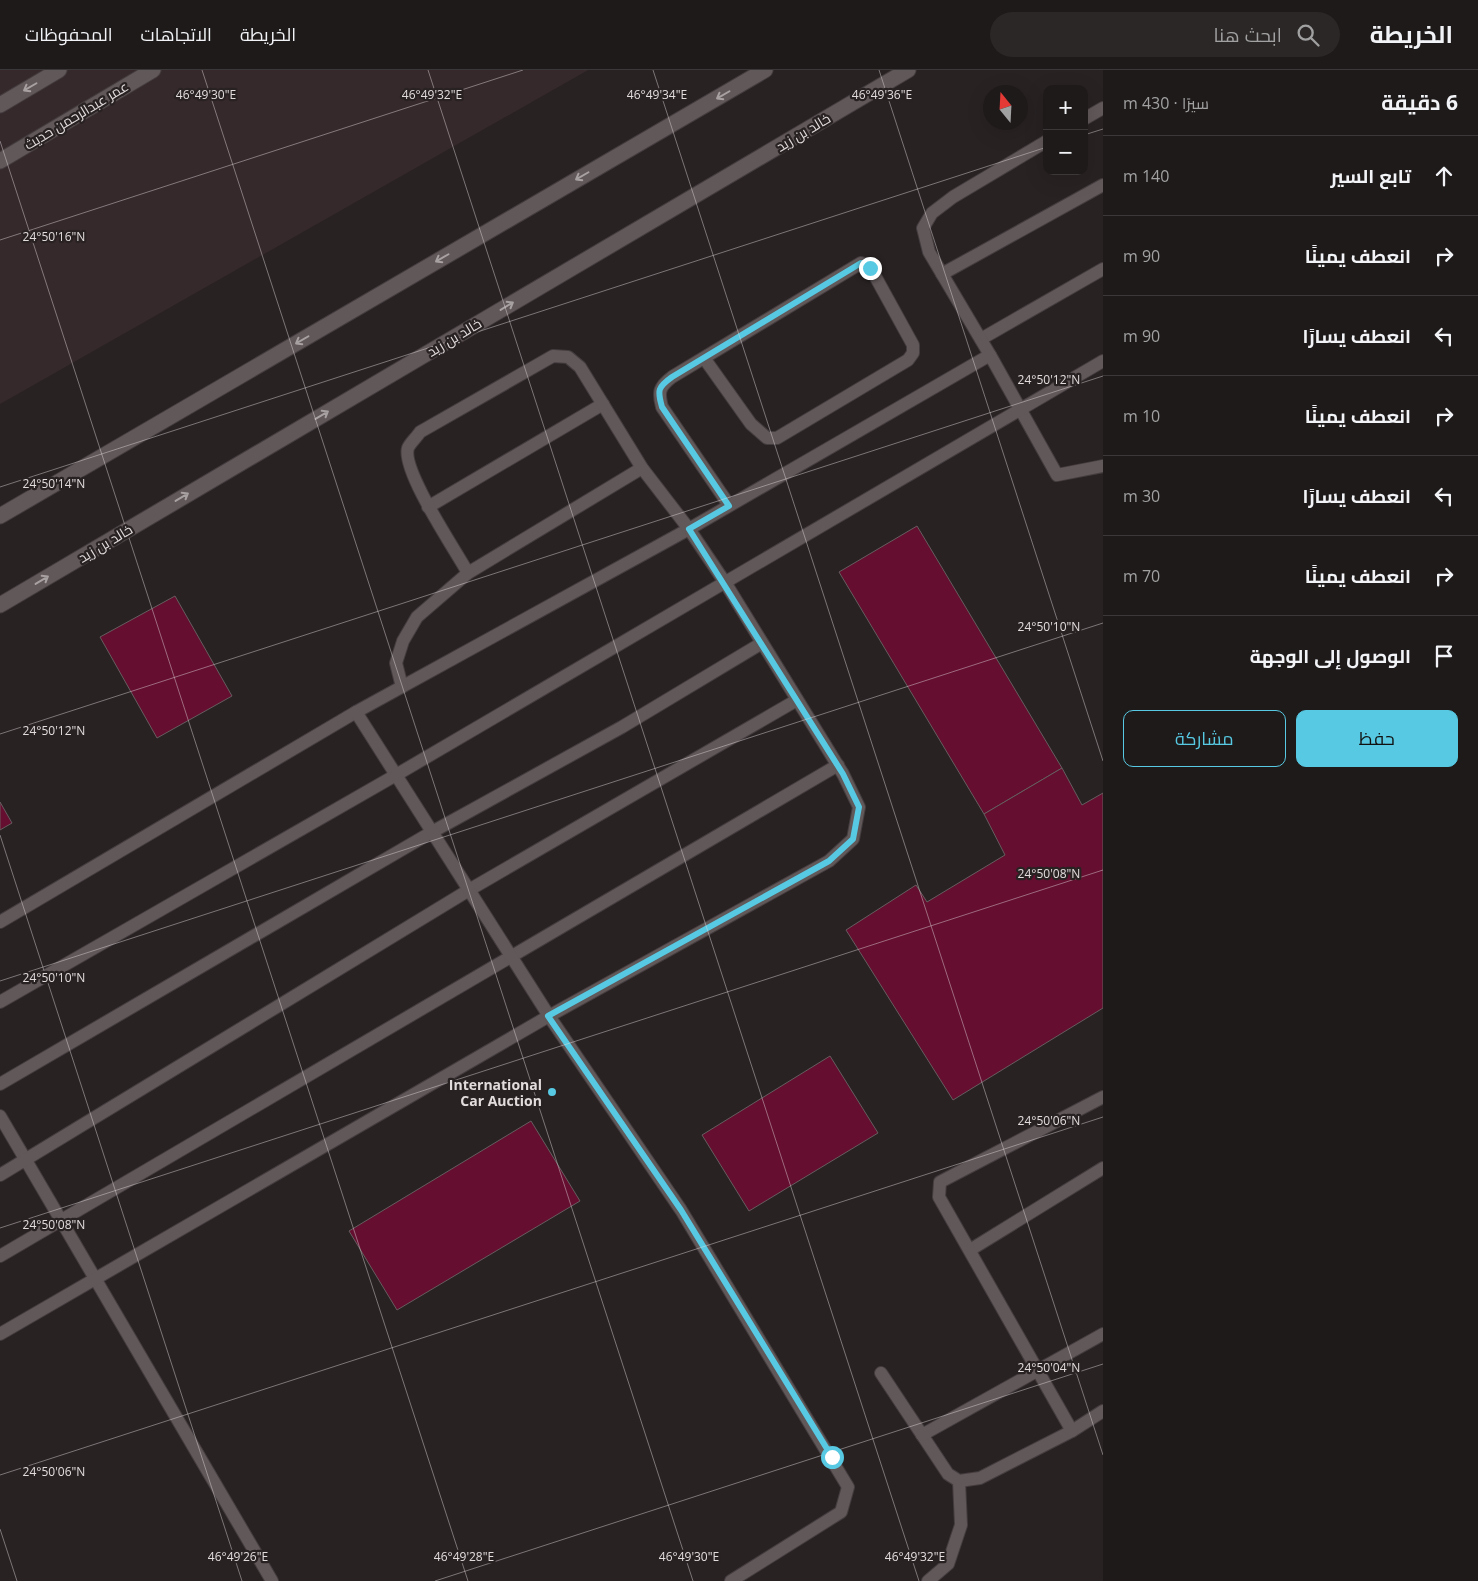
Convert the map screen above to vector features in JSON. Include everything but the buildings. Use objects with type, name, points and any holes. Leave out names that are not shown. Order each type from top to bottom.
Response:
[{"type":"street","points":[[0,105],[59,70]]},
{"type":"street","name":"عمر عبدالرحمن حديث","points":[[0,161],[153,70]]},
{"type":"street","points":[[0,516],[765,70]]},
{"type":"street","name":"خالد بن زيد","points":[[0,605],[908,70]]},
{"type":"lane","points":[[1088,117],[1103,108]]},
{"type":"lane","points":[[1043,143],[953,197],[932,213],[923,228],[929,252],[981,339],[1057,475],[1103,466]]},
{"type":"lane","points":[[942,274],[1103,185]]},
{"type":"lane","points":[[704,358],[751,424],[767,438],[777,438],[908,360],[913,353],[913,345],[869,265],[861,263],[704,358],[662,384],[658,394],[662,407],[729,506]]},
{"type":"lane","points":[[981,339],[1103,269]]},
{"type":"lane","points":[[0,922],[356,712],[689,529],[990,355]]},
{"type":"lane","points":[[0,1334],[548,1016],[829,861],[853,839],[859,807],[838,765],[726,584],[689,529],[642,468],[580,367],[568,357],[553,356],[420,432],[408,448],[412,471],[428,507],[468,572]]},
{"type":"lane","points":[[0,1002],[726,584],[1103,361]]},
{"type":"lane","points":[[428,507],[603,404]]},
{"type":"lane","points":[[402,687],[396,663],[404,641],[417,618],[468,572],[642,468]]},
{"type":"lane","points":[[0,1084],[432,832],[622,727],[762,643]]},
{"type":"lane","points":[[0,1175],[469,890],[797,700]]},
{"type":"lane","points":[[356,712],[548,1016],[681,1210],[848,1487],[841,1512],[732,1581]]},
{"type":"lane","points":[[0,1256],[838,765]]},
{"type":"lane","points":[[1072,1431],[939,1197],[940,1182],[952,1174],[1103,1097]]},
{"type":"lane","points":[[0,1116],[272,1581]]},
{"type":"lane","points":[[970,1250],[1103,1168]]},
{"type":"lane","points":[[922,1435],[1103,1334]]},
{"type":"lane","points":[[881,1373],[948,1474],[959,1481],[980,1478],[1072,1431],[1103,1411]]},
{"type":"lane","points":[[928,1581],[948,1564],[961,1525],[959,1481]]},
{"type":"shaded area","points":[[0,70],[588,70],[0,404]]},
{"type":"place","name":"International Car Auction","points":[[552,1092]]},
{"type":"route","points":[[832,1457],[681,1210],[548,1016],[829,861],[853,839],[859,807],[843,774],[726,584],[689,529],[729,506],[662,407],[658,394],[662,384],[672,377],[861,263],[866,263],[870,268]]}]
